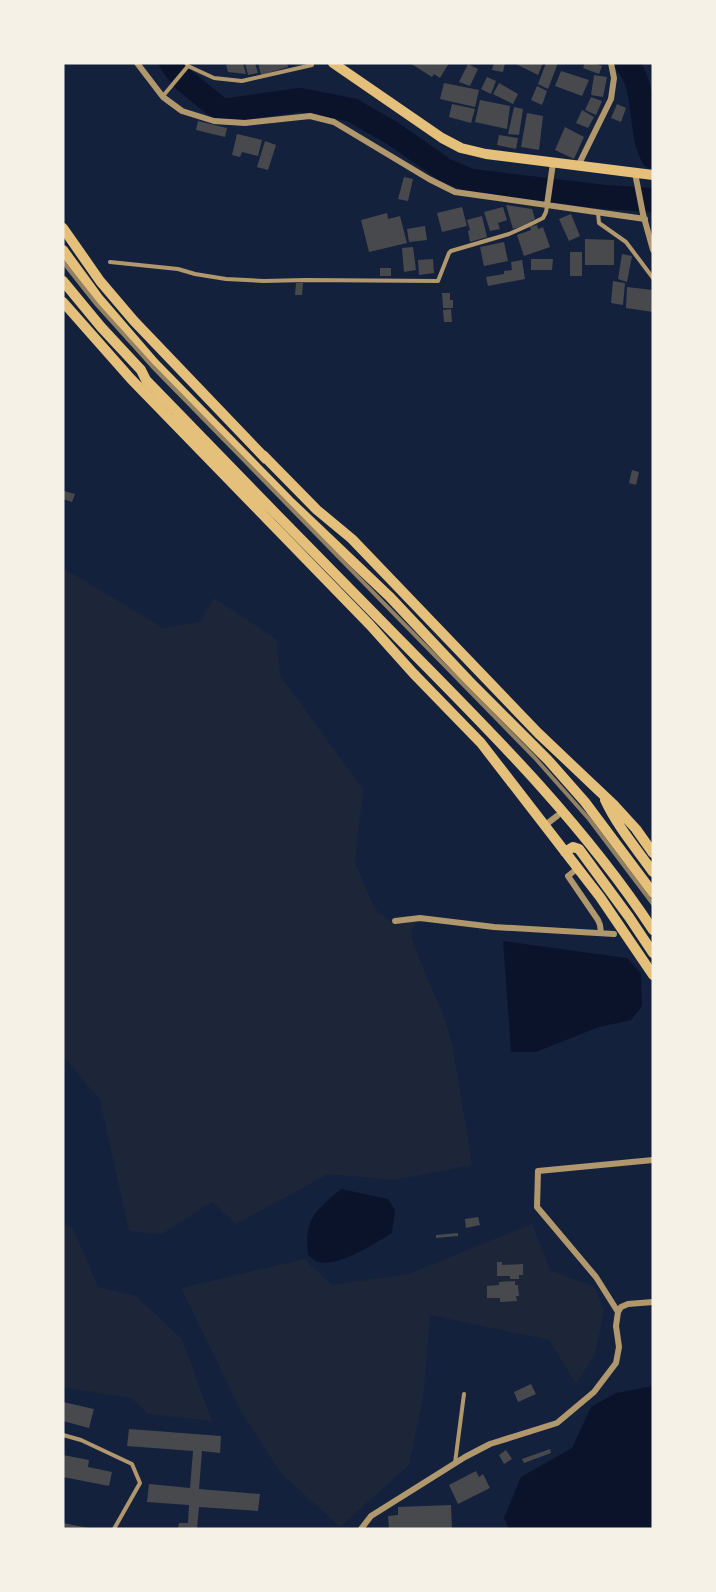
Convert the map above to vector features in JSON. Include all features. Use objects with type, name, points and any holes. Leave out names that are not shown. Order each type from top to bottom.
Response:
[{"type":"main road","points":[[338,64],[442,138],[461,148],[486,154],[578,166],[635,177],[653,175]]},
{"type":"main road","points":[[63,228],[100,281],[160,349],[317,510],[352,539],[595,792],[625,816],[653,853]]},
{"type":"main road","points":[[63,250],[98,298],[154,363],[317,529],[340,548]]},
{"type":"main road","points":[[63,280],[101,327],[141,370],[146,380]]},
{"type":"main road","points":[[63,296],[136,374],[146,380],[544,790],[602,859],[653,930]]},
{"type":"main road","points":[[63,302],[131,380],[370,625],[481,743],[578,868],[653,975]]},
{"type":"main road","points":[[263,455],[286,486],[340,548],[548,760],[585,802],[653,892]]},
{"type":"main road","points":[[595,792],[653,872]]},
{"type":"main road","points":[[565,852],[573,847],[579,849],[653,953]]},
{"type":"street","points":[[137,63],[163,97],[182,111],[214,121],[245,123],[310,116],[334,122],[455,192],[598,213],[644,217]]},
{"type":"street","points":[[578,166],[611,99],[614,78],[610,64]]},
{"type":"street","points":[[547,205],[553,163]]},
{"type":"street","points":[[635,177],[653,250]]},
{"type":"street","points":[[544,826],[557,816]]},
{"type":"street","points":[[578,868],[568,876],[598,920],[601,933]]},
{"type":"street","points":[[394,921],[420,918],[494,927],[614,934]]},
{"type":"street","points":[[618,1312],[596,1277],[537,1207],[538,1171],[653,1160]]},
{"type":"street","points":[[361,1529],[371,1516],[490,1444],[557,1423],[594,1392],[616,1363],[619,1347],[616,1326],[618,1312],[621,1308],[628,1304],[653,1302]]},
{"type":"lane","points":[[163,97],[187,64],[214,78],[242,81],[312,65],[312,63]]},
{"type":"lane","points":[[110,262],[264,281],[438,281],[451,251],[509,234],[529,225],[543,218],[547,205]]},
{"type":"lane","points":[[598,213],[599,223],[626,242],[653,278]]},
{"type":"lane","points":[[644,217],[652,220]]},
{"type":"lane","points":[[455,1464],[464,1394]]},
{"type":"lane","points":[[63,1435],[81,1440],[132,1464],[140,1483],[114,1529]]},
{"type":"shaded area","points":[[63,568],[163,628],[200,622],[214,598],[276,639],[281,677],[363,789],[355,863],[375,909],[393,923],[419,921],[412,928],[411,933],[414,946],[444,1017],[453,1048],[472,1165],[394,1180],[328,1174],[236,1224],[212,1202],[162,1234],[129,1231],[100,1100],[63,1056]]},
{"type":"shaded area","points":[[503,941],[627,958],[641,973],[642,1006],[631,1020],[599,1027],[536,1052],[511,1052]]},
{"type":"shaded area","points":[[341,1189],[388,1199],[395,1210],[392,1233],[344,1259],[324,1263],[316,1261],[308,1255],[310,1224],[318,1210]]},
{"type":"shaded area","points":[[63,1224],[73,1228],[98,1287],[136,1296],[182,1339],[212,1421],[148,1414],[131,1398],[63,1387]]},
{"type":"shaded area","points":[[532,1224],[550,1270],[595,1287],[604,1311],[595,1354],[576,1384],[549,1340],[430,1315],[423,1398],[409,1465],[340,1527],[281,1473],[242,1413],[181,1288],[304,1259],[332,1285],[408,1274]]},
{"type":"shaded area","points":[[653,1386],[653,1529],[509,1529],[504,1518],[521,1477],[572,1448],[591,1407],[616,1393]]},
{"type":"building","points":[[243,63],[246,74],[228,72],[226,65]]},
{"type":"building","points":[[245,63],[255,63],[258,73],[248,75]]},
{"type":"building","points":[[258,63],[287,63],[288,67],[261,75]]},
{"type":"building","points":[[410,63],[449,63],[440,78],[434,74],[432,77]]},
{"type":"building","points":[[494,63],[505,63],[503,72],[492,70]]},
{"type":"building","points":[[514,63],[543,63],[538,75]]},
{"type":"building","points":[[546,63],[558,63],[548,89],[538,84]]},
{"type":"building","points":[[585,63],[602,66],[599,74],[583,68]]},
{"type":"building","points":[[468,64],[478,69],[470,86],[459,82]]},
{"type":"building","points":[[561,71],[589,80],[582,96],[555,86]]},
{"type":"building","points":[[594,75],[607,77],[603,97],[591,95]]},
{"type":"building","points":[[487,77],[496,81],[491,94],[481,89]]},
{"type":"building","points":[[444,83],[479,90],[475,107],[440,99]]},
{"type":"building","points":[[499,83],[518,94],[513,104],[493,94]]},
{"type":"building","points":[[537,86],[547,91],[542,105],[531,100]]},
{"type":"building","points":[[591,97],[602,101],[596,115],[585,110]]},
{"type":"building","points":[[480,100],[510,106],[507,129],[475,122]]},
{"type":"building","points":[[452,104],[475,109],[471,123],[449,117]]},
{"type":"building","points":[[617,104],[626,108],[621,122],[611,118]]},
{"type":"building","points":[[514,107],[523,109],[519,135],[508,134]]},
{"type":"building","points":[[582,110],[594,117],[588,128],[576,123]]},
{"type":"building","points":[[527,113],[543,116],[539,150],[521,147]]},
{"type":"building","points":[[198,121],[227,128],[225,137],[196,130]]},
{"type":"building","points":[[565,127],[584,137],[574,159],[555,150]]},
{"type":"building","points":[[237,134],[262,140],[258,156],[242,152],[240,157],[232,155]]},
{"type":"building","points":[[499,135],[518,138],[516,149],[497,145]]},
{"type":"building","points":[[265,141],[276,145],[268,170],[257,167]]},
{"type":"building","points":[[404,177],[413,179],[408,201],[398,199]]},
{"type":"building","points":[[506,205],[532,209],[535,219],[531,223],[513,229]]},
{"type":"building","points":[[462,207],[467,226],[442,232],[437,213]]},
{"type":"building","points":[[503,207],[507,220],[498,223],[500,229],[490,231],[484,212]]},
{"type":"building","points":[[387,213],[388,219],[400,216],[407,243],[369,252],[361,220]]},
{"type":"building","points":[[571,214],[580,236],[569,241],[559,219]]},
{"type":"building","points":[[482,216],[487,237],[470,242],[467,220]]},
{"type":"building","points":[[537,225],[538,229],[543,227],[550,247],[524,256],[517,235]]},
{"type":"building","points":[[425,226],[427,240],[409,242],[407,229]]},
{"type":"building","points":[[585,239],[614,240],[614,265],[585,265]]},
{"type":"building","points":[[504,242],[508,261],[484,266],[480,247]]},
{"type":"building","points":[[413,247],[416,270],[404,272],[402,248]]},
{"type":"building","points":[[570,252],[582,252],[582,276],[570,276]]},
{"type":"building","points":[[622,254],[632,256],[627,282],[618,279]]},
{"type":"building","points":[[433,259],[434,273],[419,275],[418,260]]},
{"type":"building","points":[[531,259],[553,259],[552,270],[531,270]]},
{"type":"building","points":[[522,260],[525,279],[488,286],[486,277],[504,274],[504,271],[512,270],[511,262]]},
{"type":"building","points":[[380,268],[391,268],[391,276],[380,276]]},
{"type":"building","points":[[613,281],[625,283],[623,305],[611,303]]},
{"type":"building","points":[[296,283],[303,283],[302,295],[295,295]]},
{"type":"building","points":[[627,287],[653,290],[653,312],[626,308]]},
{"type":"building","points":[[442,293],[450,293],[453,308],[443,308]]},
{"type":"building","points":[[451,309],[452,322],[444,322],[443,310]]},
{"type":"building","points":[[632,470],[639,472],[636,485],[629,483]]},
{"type":"building","points":[[64,491],[75,494],[72,502],[63,499]]},
{"type":"building","points":[[478,1217],[480,1225],[466,1228],[465,1219]]},
{"type":"building","points":[[458,1233],[458,1236],[436,1238],[436,1235]]},
{"type":"building","points":[[497,1262],[502,1262],[502,1265],[523,1264],[523,1275],[519,1275],[519,1279],[497,1276]]},
{"type":"building","points":[[515,1281],[515,1285],[518,1285],[517,1301],[500,1302],[500,1298],[487,1298],[487,1286],[499,1285],[499,1282]]},
{"type":"building","points":[[531,1384],[536,1394],[518,1402],[514,1392]]},
{"type":"building","points":[[63,1402],[94,1409],[89,1428],[63,1421]]},
{"type":"building","points":[[129,1429],[221,1436],[220,1453],[202,1451],[199,1489],[260,1494],[258,1511],[199,1507],[197,1529],[178,1529],[179,1523],[188,1523],[189,1505],[147,1502],[149,1484],[190,1488],[193,1451],[127,1446]]},
{"type":"building","points":[[550,1449],[551,1453],[524,1463],[522,1459]]},
{"type":"building","points":[[506,1450],[512,1459],[504,1464],[499,1455]]},
{"type":"building","points":[[63,1455],[89,1460],[88,1467],[112,1472],[109,1486],[63,1477]]},
{"type":"building","points":[[476,1471],[479,1477],[483,1474],[490,1488],[458,1504],[449,1485]]},
{"type":"building","points":[[451,1505],[452,1529],[389,1529],[388,1516],[398,1515],[398,1507]]},
{"type":"building","points":[[63,1523],[89,1528],[89,1529],[63,1529]]},
{"type":"waterway","points":[[171,63],[184,80],[222,111],[300,100],[352,110],[392,133],[445,170],[469,180],[605,197],[653,200]]},
{"type":"waterway","points":[[626,63],[637,84],[648,146],[653,157]]},
{"type":"railway","points":[[63,262],[97,305],[152,366],[535,758],[589,819],[653,904]]}]
